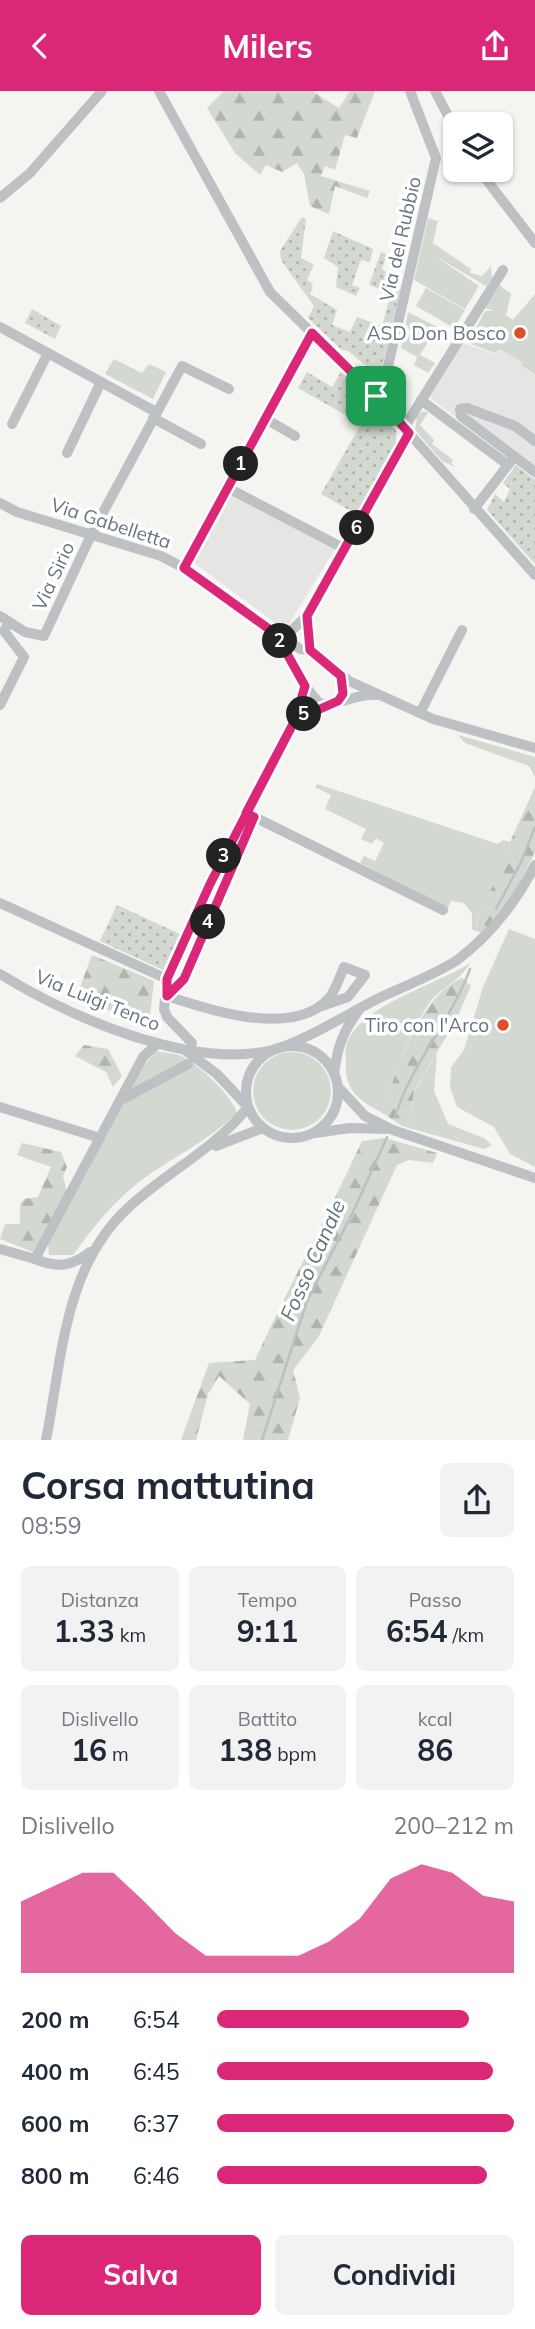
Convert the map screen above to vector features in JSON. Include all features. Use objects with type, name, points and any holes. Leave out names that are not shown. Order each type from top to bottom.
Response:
[{"type":"street","points":[[0,198],[30,173],[102,91]]},
{"type":"street","points":[[159,91],[270,292],[376,396],[535,575]]},
{"type":"street","name":"Via del Rubbio","points":[[376,396],[385,379],[436,158],[410,91]]},
{"type":"street","points":[[435,91],[446,112]]},
{"type":"street","points":[[489,182],[535,243]]},
{"type":"street","points":[[276,634],[291,631],[304,620],[345,549],[421,400],[503,270]]},
{"type":"street","points":[[0,327],[101,382],[201,444]]},
{"type":"street","points":[[184,568],[312,333]]},
{"type":"street","points":[[12,424],[48,353]]},
{"type":"street","points":[[92,533],[182,366],[229,389]]},
{"type":"street","points":[[67,453],[101,382]]},
{"type":"street","points":[[421,400],[512,461],[535,472]]},
{"type":"street","points":[[512,461],[461,416],[460,409],[467,408],[515,426],[535,441]]},
{"type":"street","points":[[266,419],[295,436]]},
{"type":"street","points":[[474,509],[512,461]]},
{"type":"street","points":[[228,488],[345,549]]},
{"type":"street","name":"Via Gabelletta","points":[[0,503],[18,512],[161,556],[184,568],[276,634],[305,649],[341,676],[420,713],[466,730],[535,748]]},
{"type":"street","name":"Via Sirio","points":[[4,620],[24,632],[44,636],[92,533]]},
{"type":"street","name":"Via Sirio","points":[[0,705],[24,657],[4,631],[4,620]]},
{"type":"street","points":[[292,662],[305,649],[304,620]]},
{"type":"street","points":[[420,713],[462,630]]},
{"type":"street","name":"Via Gabelletta","points":[[276,634],[314,699],[332,703],[366,694],[383,696]]},
{"type":"street","points":[[295,720],[332,703],[344,687],[341,676]]},
{"type":"street","points":[[189,1047],[164,1009],[167,979],[295,720],[305,686]]},
{"type":"street","points":[[250,815],[443,910]]},
{"type":"street","points":[[167,996],[184,979],[250,815]]},
{"type":"street","points":[[393,1130],[350,1128],[287,1138],[263,1128],[248,1107],[247,1080],[262,1057],[274,1049],[436,973],[474,948],[508,911],[535,865]]},
{"type":"street","points":[[0,903],[167,979]]},
{"type":"street","name":"Via Luigi Tenco","points":[[0,974],[72,1011],[158,1043],[231,1054],[274,1049]]},
{"type":"street","points":[[167,996],[227,1016],[277,1017],[306,1013],[319,1007]]},
{"type":"street","points":[[334,1075],[337,1049],[345,1028],[360,1008]]},
{"type":"street","points":[[35,1259],[143,1057],[158,1043]]},
{"type":"street","points":[[274,1049],[288,1046],[316,1053],[334,1075],[338,1087],[365,1116],[393,1130],[535,1178]]},
{"type":"street","name":"Via Luigi Tenco","points":[[189,1047],[248,1107]]},
{"type":"street","points":[[121,1100],[188,1064]]},
{"type":"street","points":[[312,1133],[332,1114],[338,1087]]},
{"type":"street","points":[[0,1107],[100,1138]]},
{"type":"street","points":[[0,1249],[50,1265],[75,1264],[92,1250],[128,1207],[210,1148],[248,1107]]},
{"type":"street","points":[[210,1148],[263,1128]]},
{"type":"street","points":[[46,1440],[72,1307],[92,1250]]},
{"type":"shaded area","points":[[462,343],[495,354],[499,349],[523,362],[521,365],[535,376],[535,479],[428,396]]},
{"type":"shaded area","points":[[229,493],[335,549],[285,630],[193,562]]},
{"type":"green space","points":[[224,91],[312,91],[339,108],[350,91],[375,91],[357,138],[345,135],[335,170],[325,166],[321,176],[370,191],[367,198],[335,186],[329,214],[310,206],[304,174],[297,163],[282,172],[266,165],[260,175],[235,153],[207,108]]},
{"type":"green space","points":[[302,217],[306,219],[301,258],[314,265],[307,280],[313,284],[310,294],[337,310],[332,325],[350,332],[357,317],[382,326],[391,293],[369,285],[381,252],[387,254],[382,269],[388,273],[384,285],[400,290],[382,368],[376,374],[348,351],[342,350],[308,318],[314,306],[281,260],[280,251]]},
{"type":"green space","points":[[428,218],[438,221],[433,243],[471,269],[470,273],[482,276],[491,266],[492,278],[486,286],[435,256],[479,286],[465,309],[414,280]]},
{"type":"green space","points":[[333,231],[373,249],[370,262],[361,260],[352,285],[360,288],[356,296],[336,287],[338,267],[324,258]]},
{"type":"green space","points":[[497,283],[511,294],[506,315],[513,320],[535,294],[535,375],[521,365],[522,362],[499,349],[495,353],[468,343],[485,311],[493,311],[483,307]]},
{"type":"green space","points":[[426,288],[465,310],[454,328],[416,306]]},
{"type":"green space","points":[[32,309],[61,326],[55,339],[25,323]]},
{"type":"green space","points":[[408,312],[437,327],[420,355],[435,363],[428,373],[414,365],[417,357],[401,348]]},
{"type":"green space","points":[[114,359],[142,373],[149,364],[166,372],[153,399],[105,374]]},
{"type":"green space","points":[[342,370],[396,431],[396,444],[356,514],[321,494],[361,424],[298,388],[307,372],[332,387]]},
{"type":"green space","points":[[423,411],[428,413],[420,425],[434,440],[432,444],[453,460],[451,463],[456,467],[442,461],[415,430],[417,416]]},
{"type":"green space","points":[[516,465],[535,480],[535,564],[487,510],[495,494],[504,502],[510,489],[503,483]]},
{"type":"green space","points":[[458,735],[535,757],[535,777],[529,766],[465,743]]},
{"type":"green space","points":[[317,784],[498,844],[503,840],[510,842],[506,866],[477,916],[476,931],[472,929],[472,913],[464,903],[451,901],[448,908],[360,863],[364,856],[375,861],[384,843],[376,838],[372,844],[361,839],[366,829],[325,809],[331,795],[315,787]]},
{"type":"green space","points":[[535,787],[535,852],[515,892],[482,933],[476,931],[477,917],[502,868],[506,866],[510,842]]},
{"type":"green space","points":[[117,905],[180,934],[163,970],[100,941]]},
{"type":"green space","points":[[509,929],[535,939],[535,1167],[510,1154],[494,1127],[457,1107],[450,1087],[451,1067],[464,1050],[483,987]]},
{"type":"green space","points":[[92,955],[154,981],[149,1025],[76,998]]},
{"type":"green space","points":[[470,963],[460,976],[438,993],[421,1016],[381,1112],[368,1105],[352,1090],[346,1076],[346,1047],[352,1033],[381,1008]]},
{"type":"green space","points":[[462,978],[471,986],[455,1022],[414,1091],[410,1120],[402,1126],[381,1112],[411,1036],[433,1001],[446,988]]},
{"type":"green space","points":[[84,1045],[108,1049],[122,1076],[113,1087],[106,1072],[75,1056]]},
{"type":"green space","points":[[157,1051],[179,1055],[195,1065],[228,1097],[237,1113],[214,1133],[151,1173],[130,1190],[103,1216],[73,1255],[49,1255],[48,1244],[145,1064]]},
{"type":"green space","points":[[292,1052],[307,1055],[320,1063],[328,1076],[331,1091],[328,1106],[320,1119],[307,1127],[292,1130],[277,1127],[264,1119],[256,1106],[253,1091],[256,1076],[264,1063],[277,1055]]},
{"type":"green space","points":[[437,1053],[434,1091],[448,1124],[484,1138],[492,1145],[484,1149],[402,1126],[410,1120],[414,1092]]},
{"type":"green space","points":[[385,1138],[437,1153],[433,1163],[409,1160],[397,1165],[318,1338],[293,1370],[300,1398],[288,1440],[243,1440],[250,1404],[219,1376],[208,1394],[196,1440],[181,1440],[209,1363],[255,1360],[362,1141]]},
{"type":"green space","points":[[22,1143],[61,1152],[67,1167],[63,1176],[67,1193],[33,1252],[0,1239],[5,1224],[20,1224],[20,1204],[24,1199],[38,1197],[51,1167],[17,1155]]},
{"type":"waterway","name":"Fosso Canale","points":[[496,909],[522,860],[535,827]]},
{"type":"waterway","name":"Fosso Canale","points":[[395,1117],[411,1079],[453,1007],[470,969]]},
{"type":"waterway","name":"Fosso Canale","points":[[262,1440],[307,1301],[353,1212],[387,1137]]},
{"type":"place","name":"ASD Don Bosco","points":[[520,333]]},
{"type":"place","name":"Tiro con l'Arco","points":[[503,1025]]},
{"type":"route","points":[[376,396],[312,333],[184,568],[276,634],[305,686],[295,720],[246,813],[210,884],[167,979],[167,996],[184,979],[254,817],[246,813],[275,758],[295,720],[338,701],[343,694],[341,676],[310,650],[307,616],[409,433],[376,396]]}]
